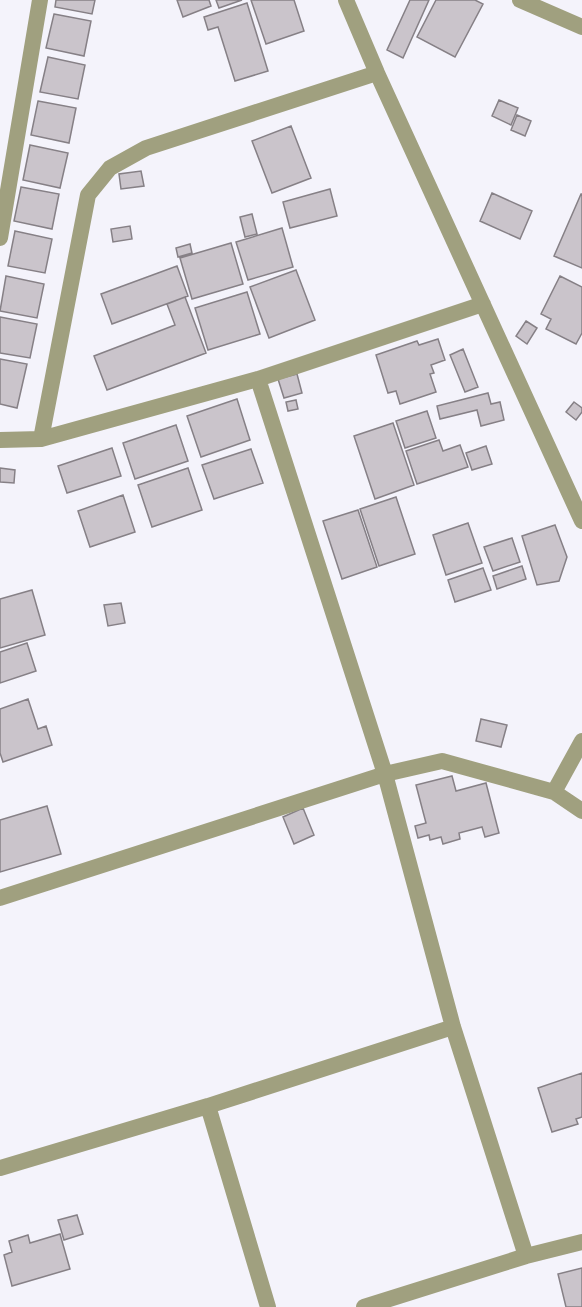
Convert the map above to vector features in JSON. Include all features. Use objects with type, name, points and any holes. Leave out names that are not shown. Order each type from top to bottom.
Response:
[{"type":"street","points":[[0,238],[6,175],[40,0]]},
{"type":"street","points":[[346,0],[377,73],[582,521]]},
{"type":"street","points":[[520,0],[582,27]]},
{"type":"street","points":[[41,439],[88,195],[110,168],[146,148],[377,73]]},
{"type":"street","points":[[0,440],[41,439],[258,379],[483,304]]},
{"type":"street","points":[[258,379],[385,774],[453,1027],[526,1256]]},
{"type":"street","points":[[554,792],[582,741]]},
{"type":"street","points":[[0,898],[385,774],[442,761],[554,792],[582,811]]},
{"type":"street","points":[[0,1168],[208,1106],[453,1027]]},
{"type":"street","points":[[208,1106],[268,1307]]},
{"type":"street","points":[[364,1307],[526,1256],[582,1242]]},
{"type":"building","points":[[56,0],[95,0],[92,14],[55,7]]},
{"type":"building","points":[[177,0],[209,0],[211,6],[183,17]]},
{"type":"building","points":[[216,0],[242,0],[219,8]]},
{"type":"building","points":[[251,0],[294,0],[304,31],[266,44]]},
{"type":"building","points":[[410,0],[429,0],[403,58],[387,50]]},
{"type":"building","points":[[436,0],[475,0],[483,4],[455,57],[417,37]]},
{"type":"building","points":[[247,3],[268,71],[235,81],[218,27],[208,30],[204,17]]},
{"type":"building","points":[[54,14],[91,21],[84,56],[46,48]]},
{"type":"building","points":[[48,57],[85,65],[78,99],[40,92]]},
{"type":"building","points":[[499,100],[518,108],[511,125],[492,116]]},
{"type":"building","points":[[38,101],[76,108],[69,143],[31,135]]},
{"type":"building","points":[[517,115],[531,121],[525,136],[511,130]]},
{"type":"building","points":[[291,126],[311,178],[272,193],[252,141]]},
{"type":"building","points":[[30,145],[68,153],[60,188],[23,180]]},
{"type":"building","points":[[141,171],[144,186],[121,189],[119,174]]},
{"type":"building","points":[[21,187],[59,194],[52,229],[14,221]]},
{"type":"building","points":[[330,189],[337,216],[290,228],[283,202]]},
{"type":"building","points":[[492,193],[532,211],[520,239],[480,221]]},
{"type":"building","points":[[582,194],[582,268],[554,256]]},
{"type":"building","points":[[252,214],[257,234],[245,237],[240,217]]},
{"type":"building","points":[[130,226],[132,239],[113,242],[111,229]]},
{"type":"building","points":[[282,228],[293,267],[248,280],[236,242]]},
{"type":"building","points":[[15,231],[52,239],[45,273],[8,266]]},
{"type":"building","points":[[231,243],[243,284],[192,299],[180,258]]},
{"type":"building","points":[[190,244],[192,253],[178,257],[176,248]]},
{"type":"building","points":[[177,266],[188,296],[112,324],[101,294]]},
{"type":"building","points":[[296,270],[315,320],[269,338],[250,287]]},
{"type":"building","points":[[6,276],[44,284],[37,318],[0,311]]},
{"type":"building","points":[[560,276],[582,287],[582,333],[576,344],[546,329],[551,319],[541,314]]},
{"type":"building","points":[[247,292],[260,334],[208,350],[195,308]]},
{"type":"building","points":[[185,297],[206,353],[107,390],[94,356],[175,325],[167,304]]},
{"type":"building","points":[[0,317],[37,324],[30,358],[0,353]]},
{"type":"building","points":[[526,321],[537,328],[527,344],[516,336]]},
{"type":"building","points":[[438,339],[445,360],[431,365],[434,373],[430,374],[436,392],[400,404],[396,391],[388,393],[376,355],[417,341],[419,345]]},
{"type":"building","points":[[463,349],[478,387],[465,392],[450,355]]},
{"type":"building","points":[[0,359],[27,364],[17,408],[0,404]]},
{"type":"building","points":[[297,374],[302,393],[284,398],[278,379]]},
{"type":"building","points":[[488,393],[491,404],[500,402],[504,420],[481,426],[477,410],[440,419],[437,406]]},
{"type":"building","points":[[237,399],[250,440],[201,457],[187,416]]},
{"type":"building","points":[[296,400],[298,409],[288,411],[286,402]]},
{"type":"building","points":[[574,402],[582,408],[576,420],[566,412]]},
{"type":"building","points":[[427,411],[436,438],[405,448],[396,421]]},
{"type":"building","points":[[393,423],[414,485],[375,499],[354,436]]},
{"type":"building","points":[[176,425],[188,461],[135,479],[123,443]]},
{"type":"building","points":[[439,440],[443,451],[460,445],[468,467],[417,484],[406,451]]},
{"type":"building","points":[[486,446],[492,464],[472,470],[466,453]]},
{"type":"building","points":[[112,448],[121,476],[67,493],[58,466]]},
{"type":"building","points":[[251,449],[263,483],[214,499],[202,465]]},
{"type":"building","points":[[0,468],[15,470],[14,483],[0,482]]},
{"type":"building","points":[[188,468],[202,510],[152,527],[138,485]]},
{"type":"building","points":[[123,495],[135,532],[90,547],[78,511]]},
{"type":"building","points":[[396,497],[415,554],[379,566],[360,509]]},
{"type":"building","points":[[358,510],[377,567],[342,579],[323,521]]},
{"type":"building","points":[[468,523],[482,563],[446,575],[433,535]]},
{"type":"building","points":[[555,525],[567,557],[559,581],[537,585],[522,536]]},
{"type":"building","points":[[512,538],[520,562],[493,571],[484,547]]},
{"type":"building","points":[[522,566],[526,579],[497,589],[493,576]]},
{"type":"building","points":[[483,568],[491,590],[455,602],[448,580]]},
{"type":"building","points":[[32,590],[45,635],[0,648],[0,599]]},
{"type":"building","points":[[121,603],[125,623],[108,626],[104,605]]},
{"type":"building","points":[[27,643],[36,671],[0,683],[0,652]]},
{"type":"building","points":[[28,699],[38,729],[46,726],[52,745],[3,762],[0,753],[0,709]]},
{"type":"building","points":[[481,719],[507,725],[501,747],[476,741]]},
{"type":"building","points":[[452,776],[456,791],[486,783],[499,833],[485,837],[482,827],[459,833],[460,839],[443,844],[441,837],[430,840],[429,835],[418,838],[415,826],[426,823],[416,785]]},
{"type":"building","points":[[47,806],[61,854],[0,872],[0,820]]},
{"type":"building","points":[[303,808],[314,835],[294,844],[283,817]]},
{"type":"building","points":[[582,1073],[582,1117],[576,1119],[578,1124],[552,1132],[538,1088]]},
{"type":"building","points":[[77,1215],[83,1234],[64,1240],[58,1220]]},
{"type":"building","points":[[60,1234],[70,1269],[12,1286],[4,1255],[12,1252],[9,1241],[28,1235],[30,1243]]},
{"type":"building","points":[[582,1268],[582,1307],[566,1307],[558,1274]]}]
